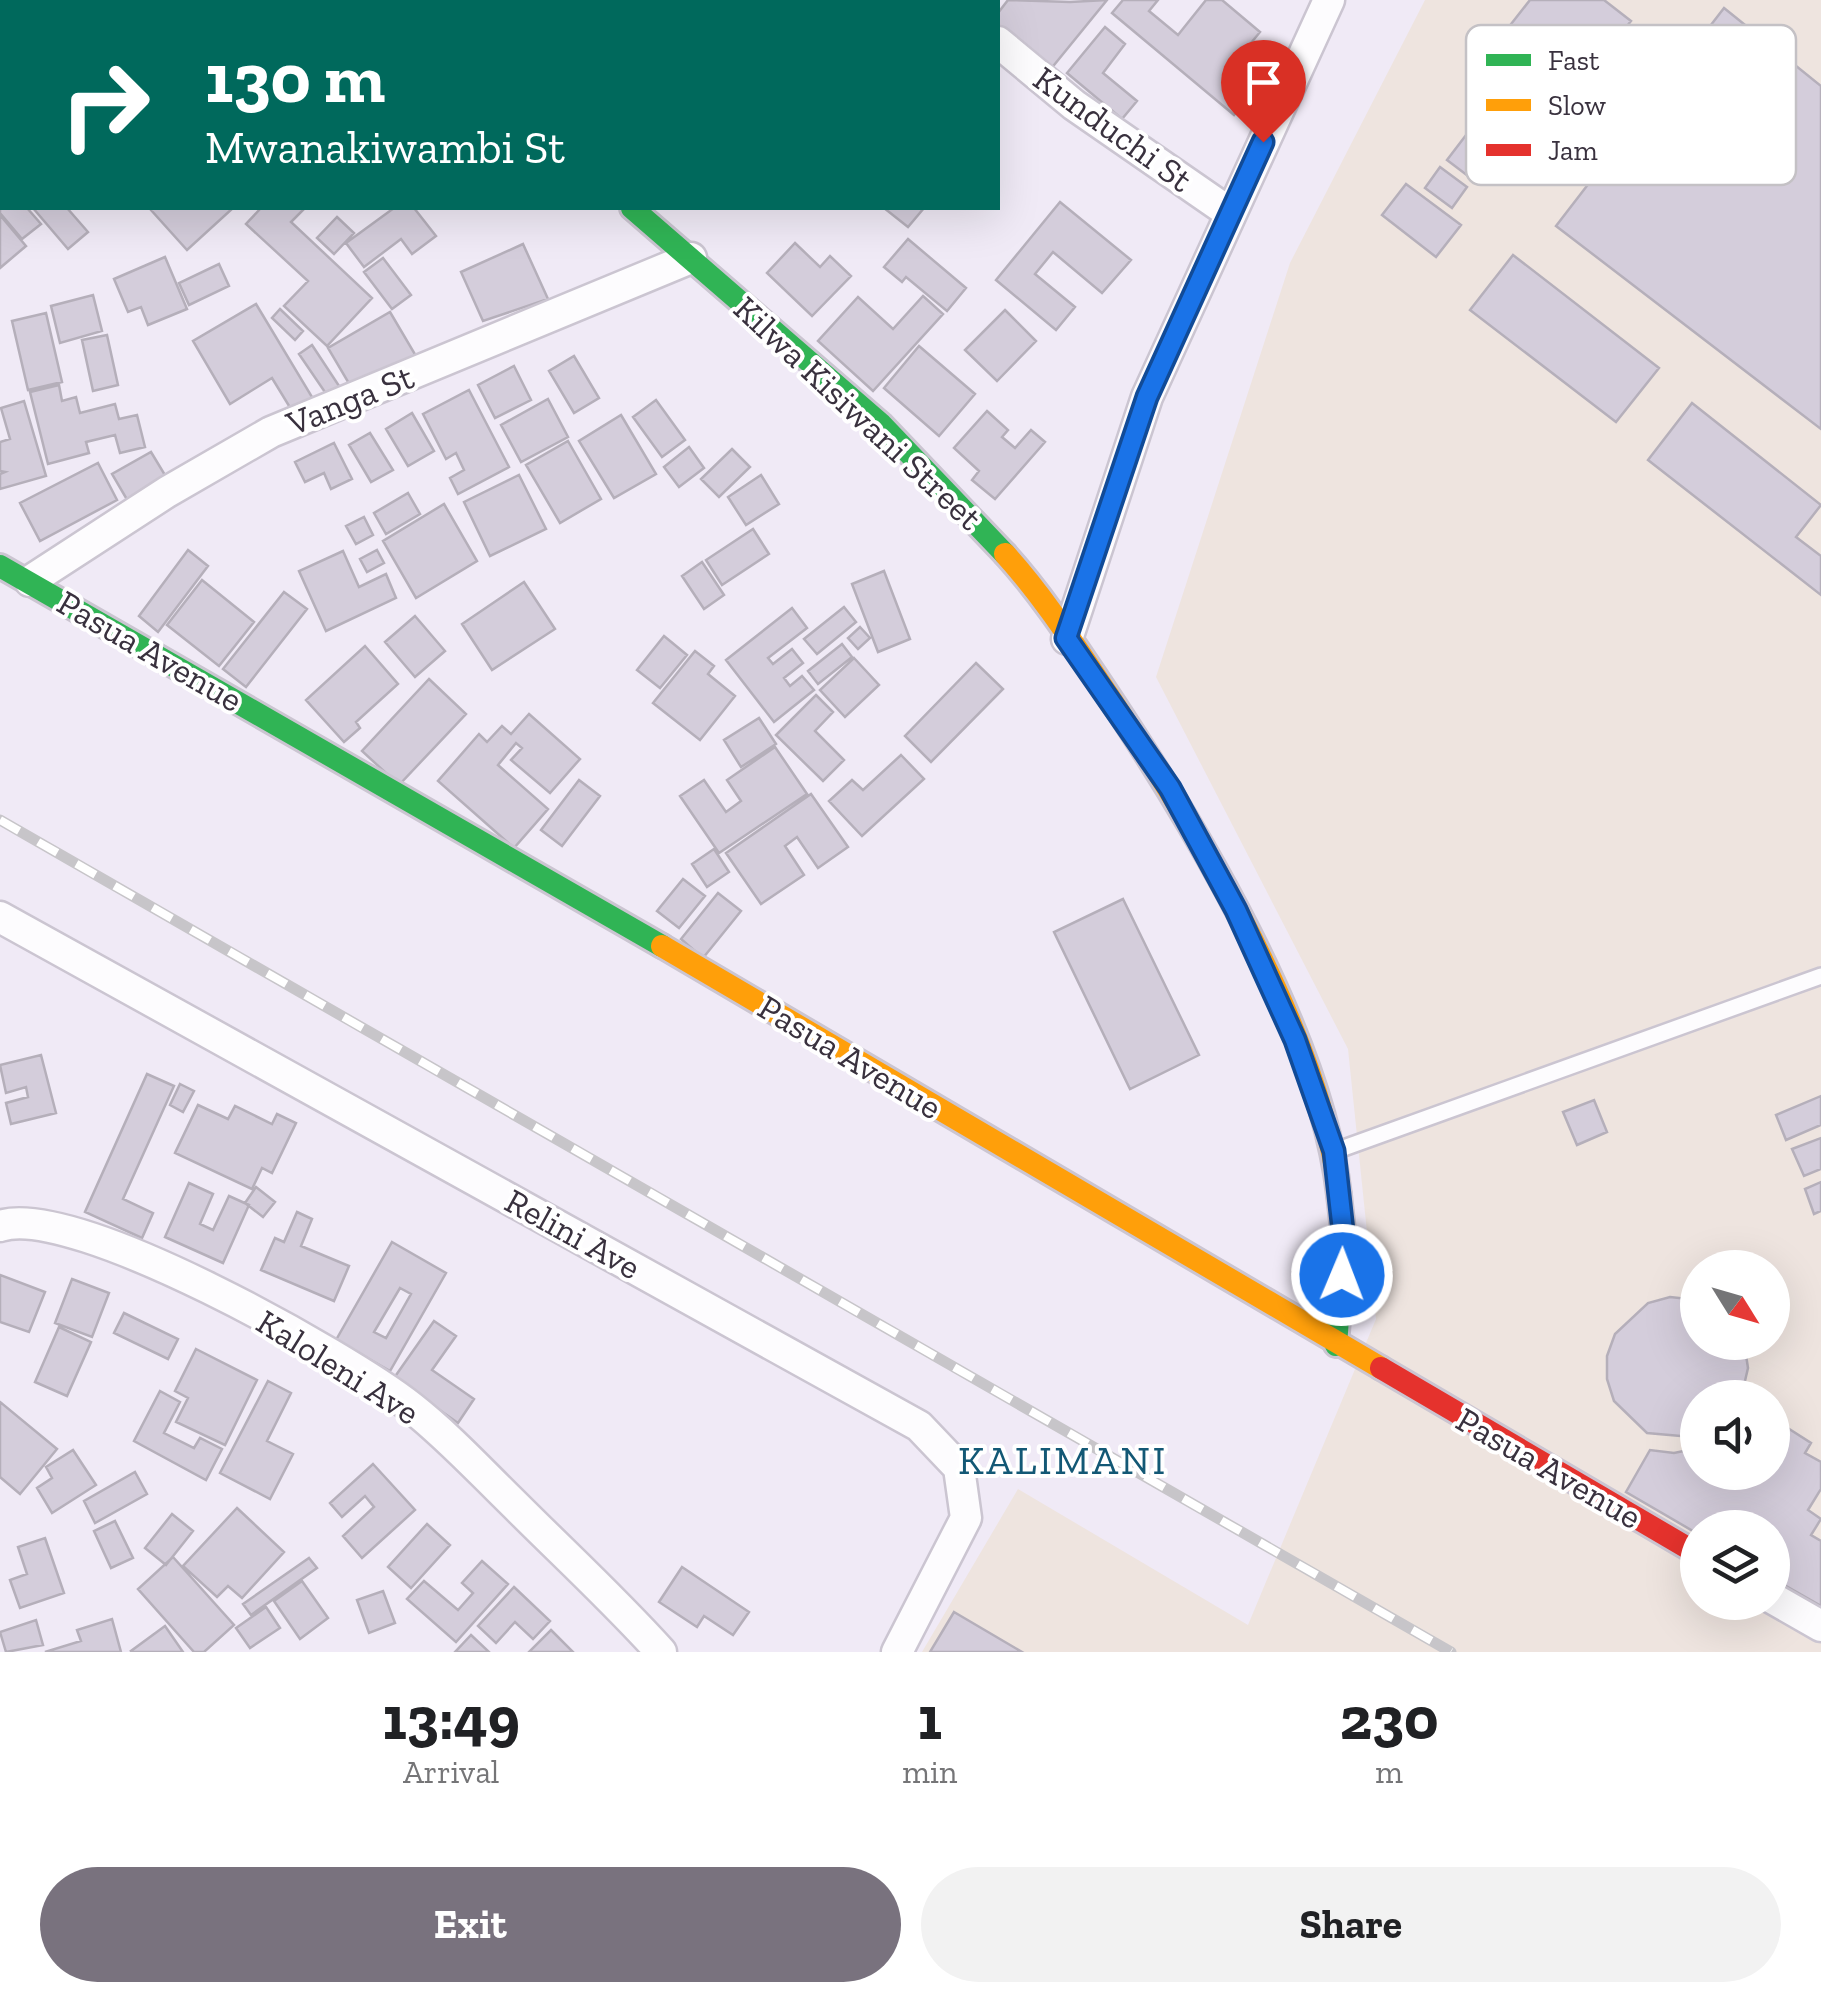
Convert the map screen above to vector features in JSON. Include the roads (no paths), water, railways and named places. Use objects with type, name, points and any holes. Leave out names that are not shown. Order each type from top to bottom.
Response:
[{"type":"street","points":[[1066,638],[1147,397],[1329,0]]},
{"type":"street","name":"Kunduchi St","points":[[1000,44],[1074,105],[1230,213]]},
{"type":"street","name":"Kilwa Kisiwani Street","points":[[634,210],[881,424],[1037,589],[1066,638],[1170,788],[1236,910],[1295,1040],[1334,1151],[1344,1240],[1336,1345]]},
{"type":"street","name":"Vanga St","points":[[30,581],[167,492],[271,432],[691,258]]},
{"type":"street","name":"Pasua Avenue","points":[[0,566],[713,976],[1680,1544]]},
{"type":"street","name":"Relini Ave","points":[[0,917],[919,1426],[959,1468],[966,1518],[897,1652]]},
{"type":"street","name":"Kaloleni Ave","points":[[0,1226],[11,1222],[61,1228],[109,1243],[306,1338],[411,1406],[661,1652]]},
{"type":"street","points":[[1790,1608],[1821,1626]]},
{"type":"lane","points":[[1334,1151],[1821,976]]},
{"type":"railway","points":[[0,820],[1451,1652]]},
{"type":"district","name":"KALIMANI","points":[[1063,1460]]}]
